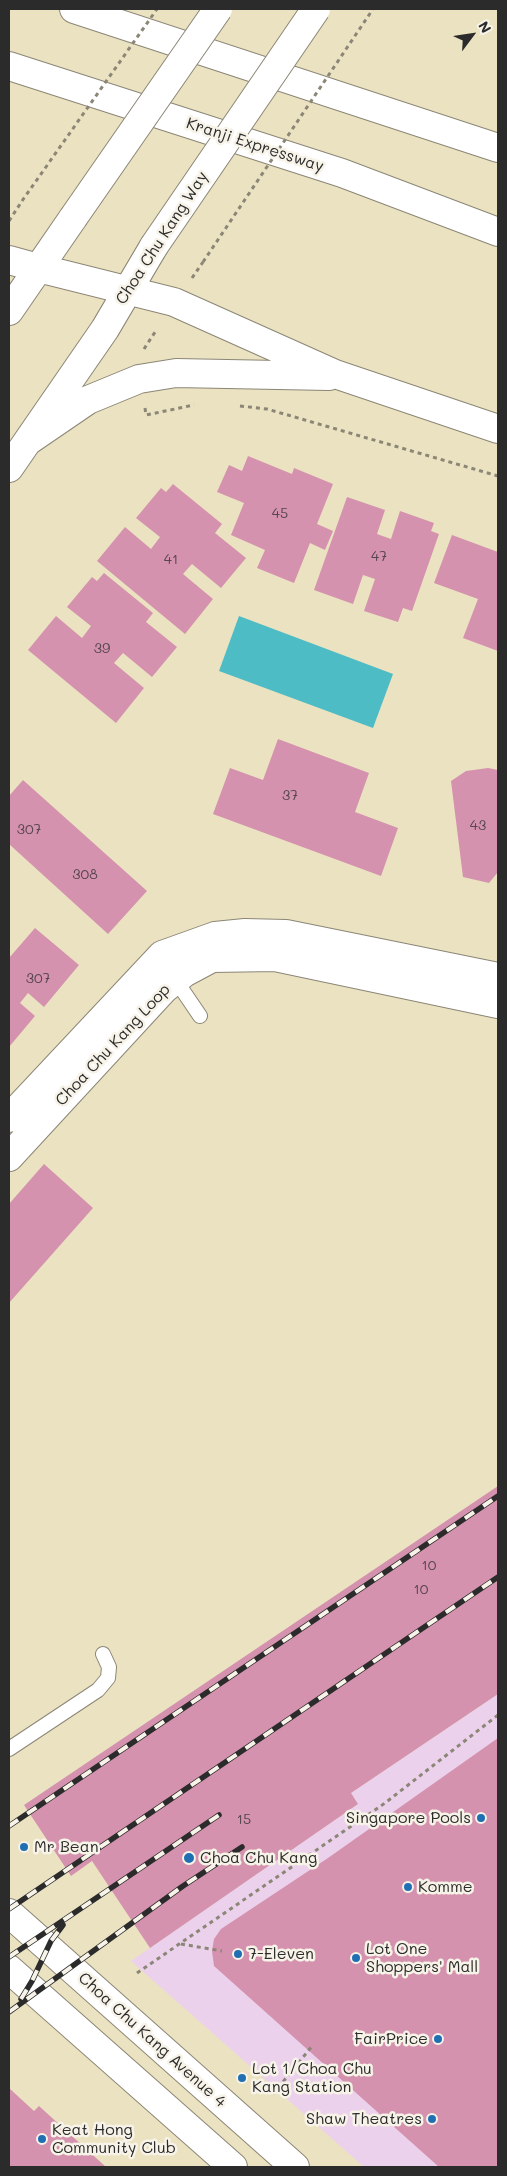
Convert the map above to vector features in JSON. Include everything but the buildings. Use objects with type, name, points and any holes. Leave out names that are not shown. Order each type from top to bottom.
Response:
[{"type":"main road","points":[[74,9],[498,148]]},
{"type":"main road","points":[[9,312],[218,9]]},
{"type":"main road","name":"Choa Chu Kang Way","points":[[9,468],[129,290],[154,246],[316,9]]},
{"type":"main road","name":"Kranji Expressway","points":[[9,66],[342,173],[498,232]]},
{"type":"main road","points":[[9,260],[174,302],[335,374],[498,429]]},
{"type":"main road","points":[[28,441],[88,400],[140,379],[176,373],[325,376],[335,374]]},
{"type":"main road","name":"Choa Chu Kang Loop","points":[[9,1118],[162,955],[215,936],[245,933],[286,934],[497,982]]},
{"type":"main road","name":"Choa Chu Kang Loop","points":[[9,1157],[164,989],[184,973],[212,958],[275,957],[498,1004]]},
{"type":"main road","points":[[132,986],[152,983],[184,973]]},
{"type":"main road","name":"Choa Chu Kang Avenue 4","points":[[9,1912],[295,2167]]},
{"type":"main road","points":[[9,1969],[233,2167]]},
{"type":"lane","points":[[184,973],[181,988],[200,1016]]},
{"type":"lane","points":[[9,1749],[98,1690],[108,1678],[110,1667],[103,1654]]},
{"type":"path","points":[[9,221],[157,9]]},
{"type":"path","points":[[196,404],[146,415],[140,379],[139,356],[373,9]]},
{"type":"path","points":[[232,405],[267,409],[498,476]]},
{"type":"path","points":[[137,1972],[385,1804],[498,1715]]},
{"type":"path","points":[[180,1944],[222,1951]]},
{"type":"path","points":[[272,2094],[313,2045]]},
{"type":"shaded area","name":"Lot One Shoppers' Mall","points":[[498,1694],[498,2167],[364,2167],[131,1961],[358,1804],[351,1793]]},
{"type":"water","points":[[239,616],[393,674],[373,728],[219,671]]},
{"type":"railway","points":[[9,1826],[498,1496]]},
{"type":"railway","points":[[9,1909],[498,1577]]},
{"type":"railway","points":[[9,1957],[219,1815]]},
{"type":"railway","points":[[9,2012],[183,1886],[242,1847]]},
{"type":"railway","points":[[21,1999],[32,1981],[51,1941],[63,1925]]},
{"type":"place","name":"Singapore Pools","points":[[481,1818]]},
{"type":"place","name":"Mr Bean","points":[[24,1847]]},
{"type":"place","name":"Choa Chu Kang","points":[[189,1858]]},
{"type":"place","name":"Komme","points":[[408,1887]]},
{"type":"place","name":"7-Eleven","points":[[238,1954]]},
{"type":"place","name":"Lot One Shoppers' Mall","points":[[356,1958]]},
{"type":"place","name":"FairPrice","points":[[438,2039]]},
{"type":"place","name":"Lot 1/Choa Chu Kang Station","points":[[242,2078]]},
{"type":"place","name":"Shaw Theatres","points":[[432,2119]]},
{"type":"place","name":"Keat Hong Community Club","points":[[42,2139]]}]
